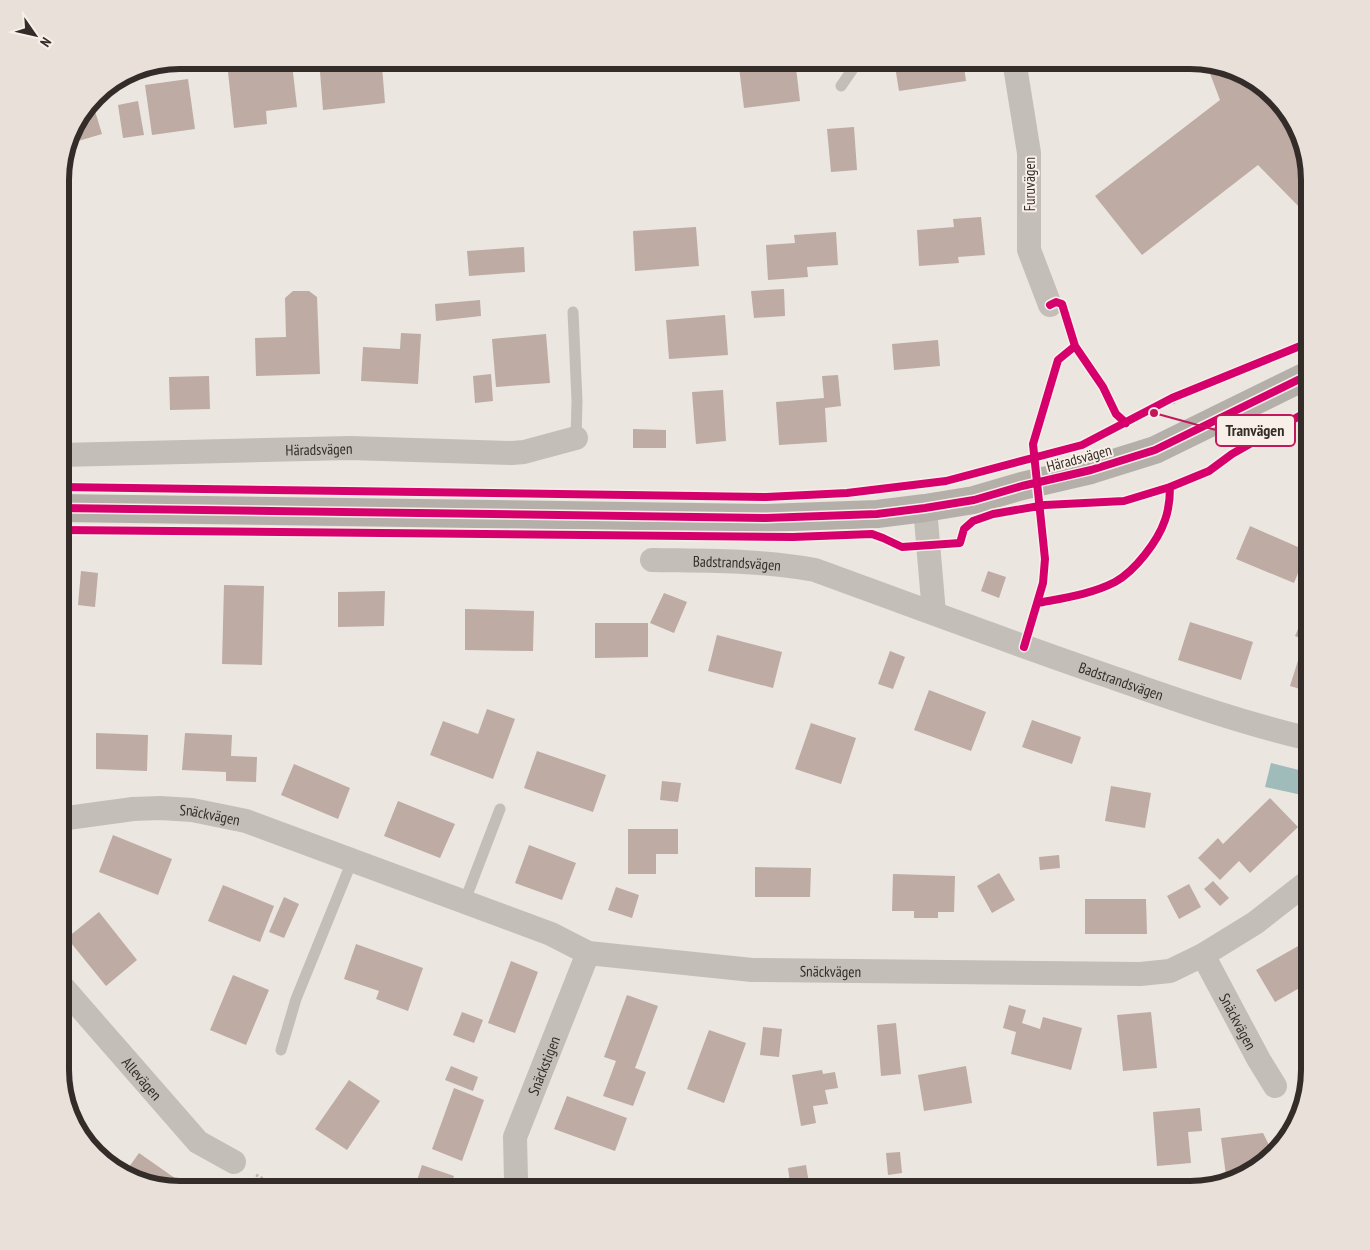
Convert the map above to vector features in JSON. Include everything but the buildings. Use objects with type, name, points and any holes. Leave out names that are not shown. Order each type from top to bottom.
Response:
[{"type":"street","name":"Furuvägen","points":[[1015,69],[1029,152],[1028,250],[1050,304]]},
{"type":"street","name":"Häradsvägen","points":[[69,508],[766,518],[877,514],[974,500],[1022,486],[1091,470],[1155,450],[1301,378]]},
{"type":"street","name":"Häradsvägen","points":[[69,455],[350,448],[512,453],[524,452],[576,438]]},
{"type":"street","points":[[925,508],[934,613]]},
{"type":"street","name":"Badstrandsvägen","points":[[652,560],[748,562],[815,570],[1024,648],[1194,706],[1260,727],[1301,737]]},
{"type":"street","name":"Snäckvägen","points":[[69,818],[133,809],[160,808],[192,810],[246,821],[551,934],[588,953],[752,970],[1140,974],[1170,971],[1203,956],[1255,923],[1301,887]]},
{"type":"street","name":"Snäckstigen","points":[[516,1180],[515,1137],[588,953]]},
{"type":"street","name":"Snäckvägen","points":[[1203,956],[1274,1086]]},
{"type":"street","name":"Allevägen","points":[[69,994],[198,1142],[234,1162]]},
{"type":"lane","points":[[840,86],[852,69]]},
{"type":"lane","points":[[573,312],[577,401],[576,438]]},
{"type":"lane","points":[[464,903],[500,808]]},
{"type":"lane","points":[[281,1050],[296,999],[352,861]]},
{"type":"path","points":[[1165,402],[1173,401],[1182,394]]},
{"type":"water","points":[[1271,763],[1301,770],[1301,795],[1265,787]]},
{"type":"cycle path","points":[[1024,647],[1043,583],[1045,559],[1033,444],[1058,360],[1075,346],[1062,304],[1056,302],[1050,305]]},
{"type":"cycle path","points":[[1075,346],[1103,387],[1116,414],[1126,423]]},
{"type":"cycle path","points":[[69,487],[766,497],[847,493],[946,481],[1082,445],[1172,398],[1301,346]]},
{"type":"cycle path","points":[[69,508],[766,518],[877,514],[974,500],[1022,486],[1091,470],[1155,450],[1301,378]]},
{"type":"cycle path","points":[[69,530],[793,537],[872,534],[902,547],[960,543],[964,529],[973,521],[993,514],[1045,505],[1124,501],[1170,487],[1209,471],[1232,454],[1301,415]]},
{"type":"cycle path","points":[[1038,603],[1097,590],[1115,582],[1130,571],[1145,555],[1162,528],[1168,508],[1170,487]]},
{"type":"place","name":"Tranvägen","points":[[1154,413]]}]
